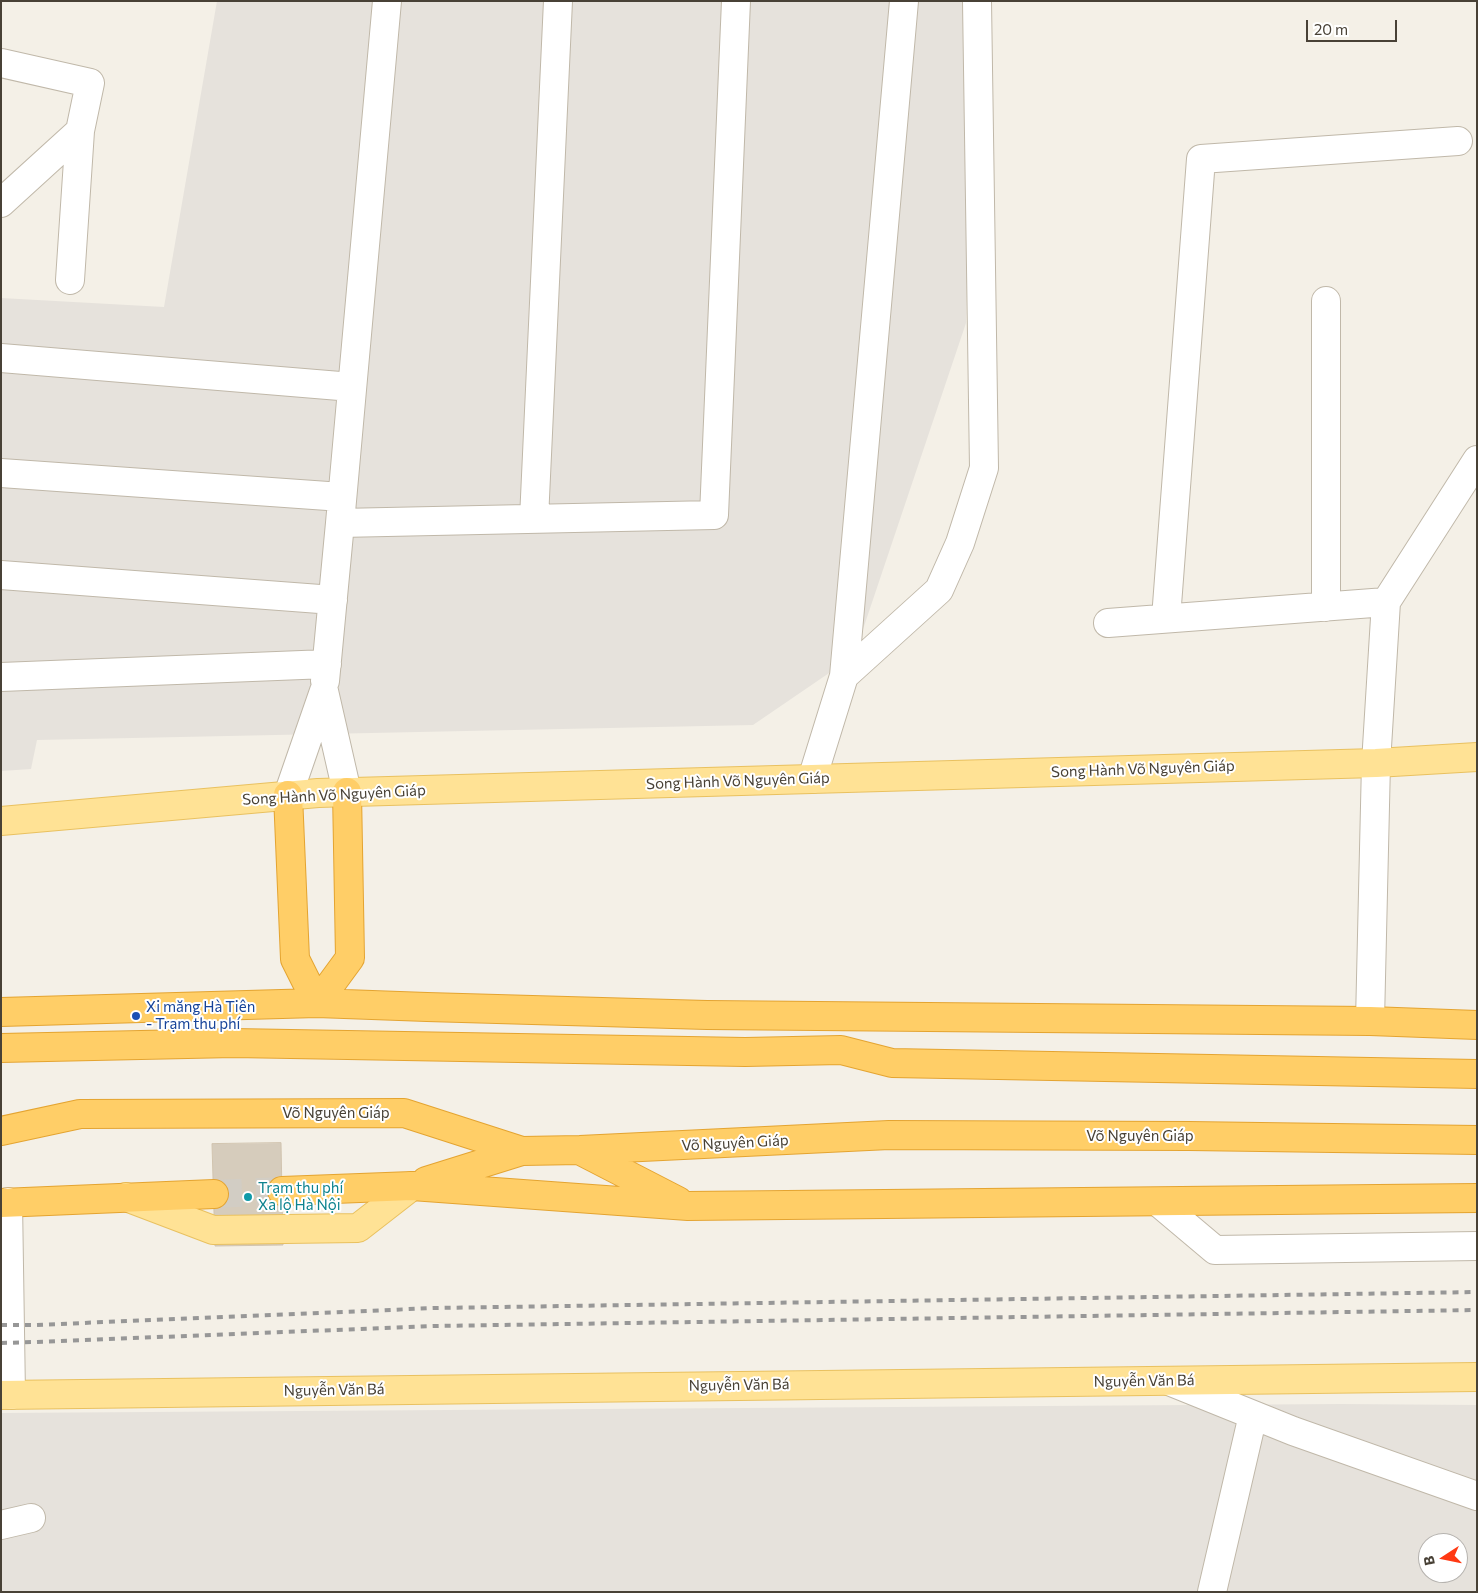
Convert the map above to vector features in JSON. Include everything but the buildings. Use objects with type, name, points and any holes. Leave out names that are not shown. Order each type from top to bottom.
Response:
[{"type":"highway","points":[[241,1044],[317,1003],[350,958],[347,792]]},
{"type":"highway","points":[[288,795],[295,959],[317,1003],[391,1046]]},
{"type":"highway","points":[[1,1012],[317,1003],[707,1015],[1370,1021],[1477,1024]]},
{"type":"highway","points":[[707,1015],[744,1052]]},
{"type":"highway","points":[[841,1050],[892,1017]]},
{"type":"highway","points":[[1,1048],[241,1044],[744,1052],[841,1050],[892,1063],[1477,1074]]},
{"type":"highway","name":"Võ Nguyên Giáp","points":[[1,1131],[80,1114],[404,1113],[522,1151],[580,1150],[888,1135],[1190,1136],[1477,1140]]},
{"type":"highway","points":[[580,1150],[688,1206]]},
{"type":"highway","points":[[412,1186],[522,1151]]},
{"type":"highway","points":[[282,1191],[412,1186],[688,1206],[1477,1198]]},
{"type":"highway","points":[[4,1202],[214,1194]]},
{"type":"main road","name":"Song Hành Võ Nguyên Giáp","points":[[1,821],[288,795],[347,792],[1376,763],[1477,758]]},
{"type":"main road","points":[[125,1197],[212,1230],[358,1228],[412,1186]]},
{"type":"main road","name":"Nguyễn Văn Bá","points":[[6,1395],[1477,1378]]},
{"type":"street","points":[[288,795],[324,691],[387,1]]},
{"type":"street","points":[[534,519],[558,1]]},
{"type":"street","points":[[340,523],[714,515],[736,1]]},
{"type":"street","points":[[812,779],[844,676],[904,1]]},
{"type":"street","points":[[844,676],[938,590],[960,543],[984,468],[977,1]]},
{"type":"street","points":[[1,63],[90,83],[80,131],[70,280]]},
{"type":"street","points":[[1,203],[80,131]]},
{"type":"street","points":[[1166,618],[1201,159],[1458,141]]},
{"type":"street","points":[[1326,301],[1326,607]]},
{"type":"street","points":[[1,358],[352,387]]},
{"type":"street","points":[[1370,1021],[1376,763],[1386,602],[1477,460]]},
{"type":"street","points":[[1,473],[342,497]]},
{"type":"street","points":[[1,575],[333,600]]},
{"type":"street","points":[[1108,623],[1386,602]]},
{"type":"street","points":[[1,677],[327,664]]},
{"type":"street","points":[[324,691],[347,792]]},
{"type":"street","points":[[4,1202],[6,1395]]},
{"type":"street","points":[[1158,1202],[1214,1250],[1477,1246]]},
{"type":"street","points":[[1170,1381],[1293,1431],[1477,1496]]},
{"type":"street","points":[[1212,1592],[1253,1415]]},
{"type":"street","points":[[1,1525],[31,1518]]},
{"type":"shaded area","points":[[217,1],[973,1],[966,323],[854,656],[753,725],[37,740],[31,769],[1,771],[1,298],[164,307]]},
{"type":"shaded area","points":[[1341,1404],[1477,1405],[1477,1592],[1,1592],[1,1413]]},
{"type":"tunnel","points":[[214,1194],[282,1191]]},
{"type":"railway","points":[[1,1325],[435,1308],[1477,1292]]},
{"type":"railway","points":[[1,1343],[434,1326],[1477,1310]]},
{"type":"place","name":"Xi măng Hà Tiên - Trạm thu phí","points":[[136,1016]]},
{"type":"place","name":"Trạm thu phí Xa lộ Hà Nội","points":[[248,1197]]}]
